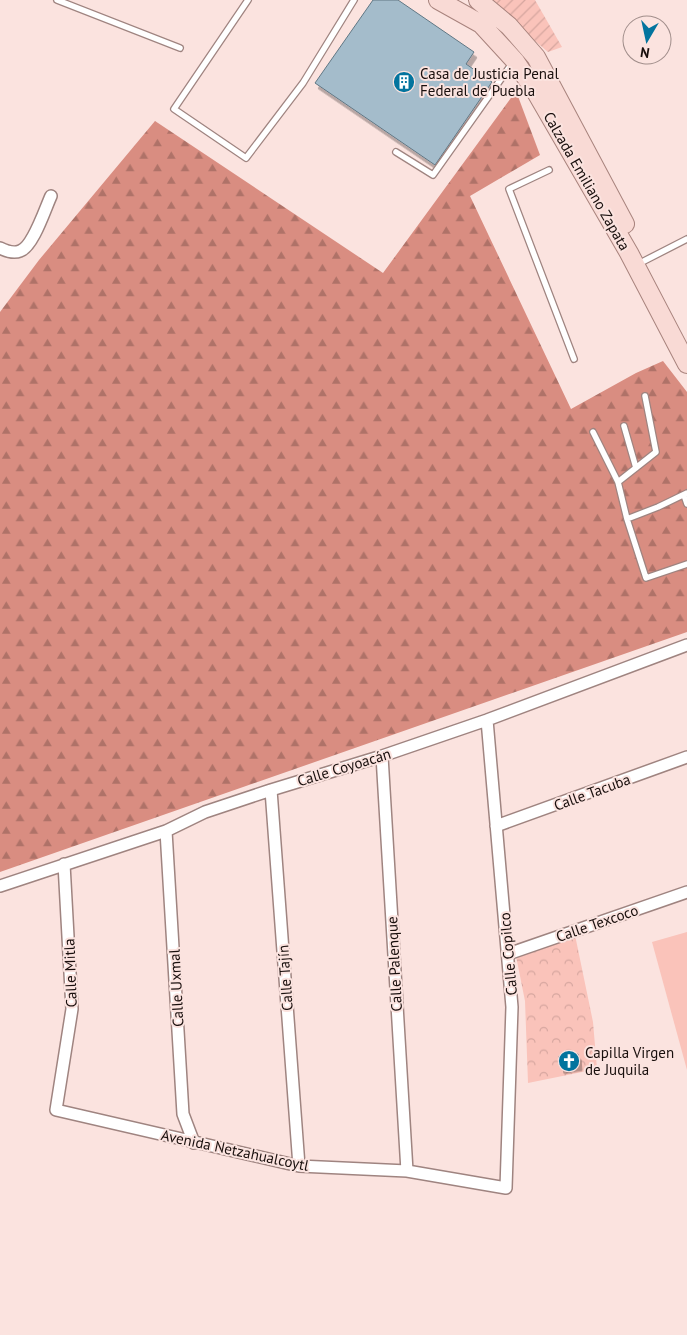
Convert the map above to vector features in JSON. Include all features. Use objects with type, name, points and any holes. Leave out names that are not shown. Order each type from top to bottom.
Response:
[{"type":"main road","name":"Calzada Emiliano Zapata","points":[[438,0],[481,24],[515,61],[537,94],[628,254],[687,364]]},
{"type":"main road","name":"Calzada Emiliano Zapata","points":[[478,0],[509,26],[536,57],[687,342]]},
{"type":"street","points":[[0,248],[8,252],[20,251],[29,244],[51,196]]},
{"type":"street","name":"Calle Coyoacán","points":[[0,886],[166,831],[205,812],[382,756],[487,720],[687,645]]},
{"type":"street","name":"Calle Copilco","points":[[487,720],[512,1007],[506,1188]]},
{"type":"street","name":"Calle Palenque","points":[[382,756],[407,1171]]},
{"type":"street","name":"Calle Tacuba","points":[[496,826],[687,757]]},
{"type":"street","name":"Calle Tajín","points":[[271,790],[299,1166]]},
{"type":"street","name":"Calle Uxmal","points":[[166,831],[183,1114],[194,1143]]},
{"type":"street","name":"Calle Mitla","points":[[56,1110],[72,1009],[64,864]]},
{"type":"street","name":"Calle Texcoco","points":[[508,954],[687,892]]},
{"type":"street","name":"Avenida Netzahualcoytl","points":[[56,1110],[299,1166],[407,1171],[506,1188]]},
{"type":"lane","points":[[57,0],[180,48]]},
{"type":"lane","points":[[248,0],[174,109],[246,158],[303,83],[354,0]]},
{"type":"lane","points":[[396,152],[433,175],[515,61]]},
{"type":"lane","points":[[549,170],[509,188],[574,359]]},
{"type":"lane","points":[[644,260],[687,239]]},
{"type":"lane","points":[[618,482],[656,452],[645,396]]},
{"type":"lane","points":[[624,426],[636,468]]},
{"type":"lane","points":[[594,432],[618,482],[627,519],[646,578],[687,564]]},
{"type":"lane","points":[[627,519],[685,494],[687,504]]},
{"type":"green space","points":[[487,0],[535,0],[562,47],[548,52]]},
{"type":"green space","points":[[516,91],[540,155],[470,196],[571,409],[636,373],[663,361],[687,392],[687,632],[0,872],[0,312],[39,260],[155,121],[383,273]]},
{"type":"green space","points":[[687,932],[687,1070],[652,942]]},
{"type":"green space","points":[[575,935],[593,1022],[597,1069],[528,1083],[525,1001],[516,956]],"holes":[[[578,1054],[579,1065],[561,1068],[559,1057]]]},
{"type":"building","name":"Casa de Justicia Penal Federal de Puebla","points":[[373,0],[398,0],[474,52],[466,64],[492,82],[435,165],[315,83]]},
{"type":"building","name":"Capilla Virgen de Juquila","points":[[578,1054],[579,1065],[561,1068],[559,1056]]},
{"type":"place","name":"Casa de Justicia Penal Federal de Puebla","points":[[404,82]]},
{"type":"place","name":"Capilla Virgen de Juquila","points":[[569,1061]]}]
